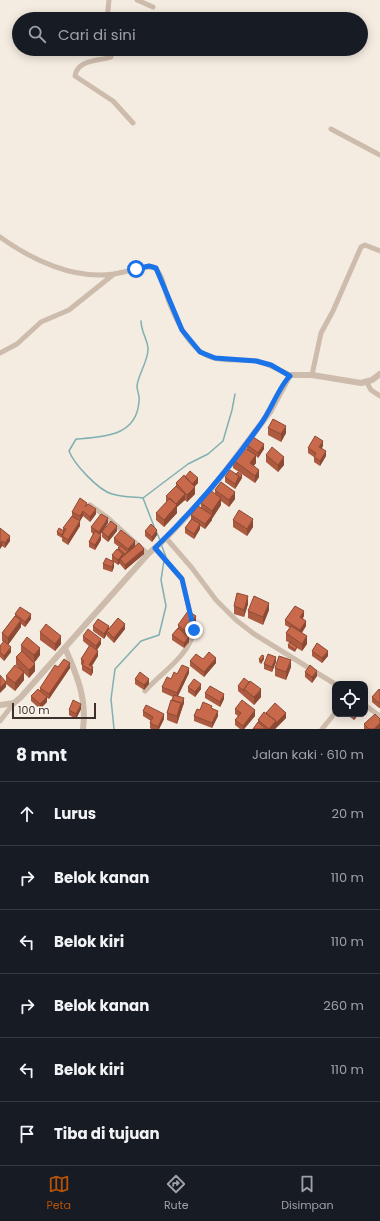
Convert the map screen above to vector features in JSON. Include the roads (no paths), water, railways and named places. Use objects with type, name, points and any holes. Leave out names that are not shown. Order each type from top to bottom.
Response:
[{"type":"street","points":[[108,12],[109,0]]},
{"type":"street","points":[[137,0],[153,7]]},
{"type":"street","points":[[111,56],[89,61],[77,70],[75,76],[114,101],[133,123]]},
{"type":"street","points":[[331,129],[380,155]]},
{"type":"street","points":[[0,238],[29,255],[59,268],[93,276],[153,267],[158,271],[170,304],[182,330],[200,352],[215,358],[264,363],[290,376],[312,374],[367,383],[380,374]]},
{"type":"street","points":[[312,374],[321,332],[333,311],[361,247],[365,245],[380,251]]},
{"type":"street","points":[[0,353],[17,344],[42,322],[69,310],[114,274]]},
{"type":"street","points":[[0,721],[14,703],[31,687],[148,554],[164,540],[205,497],[270,412],[290,376]]},
{"type":"street","points":[[367,383],[371,390],[380,396]]},
{"type":"street","points":[[90,505],[108,518],[148,554]]},
{"type":"street","points":[[164,540],[192,568],[216,600],[236,620],[254,634],[332,682]]},
{"type":"street","points":[[145,691],[178,659],[193,638],[194,630],[182,579],[156,547]]},
{"type":"street","points":[[65,648],[81,689],[84,719],[83,729]]},
{"type":"street","points":[[0,705],[14,703]]},
{"type":"street","points":[[368,707],[380,716]]},
{"type":"street","points":[[322,729],[332,717]]},
{"type":"waterway","points":[[141,321],[148,353],[137,386],[139,397],[137,413],[132,422],[125,428],[107,436],[76,439],[69,451],[76,463],[87,476],[106,492],[120,496],[143,498]]},
{"type":"waterway","points":[[155,529],[143,498],[188,464],[208,454],[223,441],[235,394]]},
{"type":"waterway","points":[[157,533],[160,540]]},
{"type":"waterway","points":[[161,544],[166,557]]},
{"type":"waterway","points":[[114,729],[111,699],[115,669],[141,641],[159,635],[166,606],[161,580],[164,560]]}]
